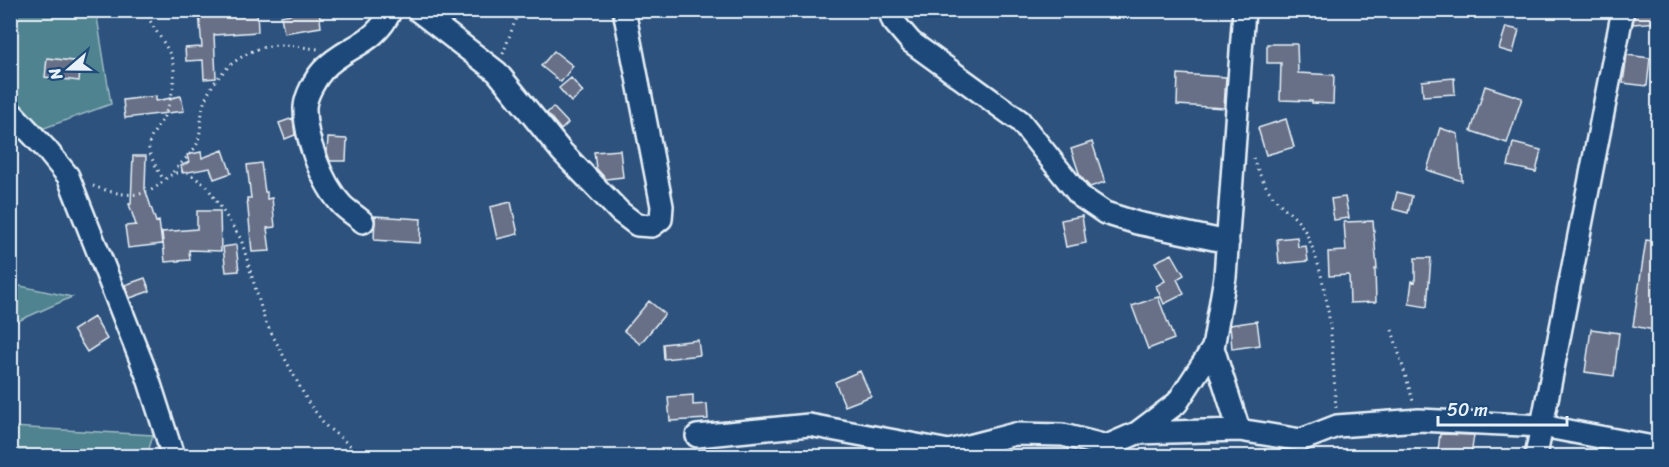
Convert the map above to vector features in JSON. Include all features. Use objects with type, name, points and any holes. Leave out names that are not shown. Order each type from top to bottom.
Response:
[{"type":"street","points":[[363,222],[342,205],[329,188],[307,130],[305,105],[310,90],[322,71],[377,33],[391,10]]},
{"type":"street","points":[[417,10],[496,72],[562,152],[620,212],[637,225],[652,226],[661,219],[662,206],[624,10]]},
{"type":"street","points":[[889,10],[893,21],[911,42],[940,65],[992,98],[1020,121],[1080,196],[1105,213],[1137,223],[1228,242]]},
{"type":"street","points":[[697,436],[808,425],[949,451],[1015,434],[1063,435],[1105,451],[1137,434],[1177,403],[1213,348],[1225,277],[1244,10]]},
{"type":"street","points":[[1536,456],[1623,10]]},
{"type":"street","points":[[10,111],[68,176],[148,378],[173,456]]},
{"type":"street","points":[[1213,348],[1239,430]]},
{"type":"street","points":[[1137,434],[1239,430],[1300,448],[1336,426],[1419,420],[1542,426],[1659,448]]},
{"type":"path","points":[[146,10],[152,25],[171,56],[174,70],[167,108],[149,146],[151,157],[163,179]]},
{"type":"path","points":[[496,72],[519,10]]},
{"type":"path","points":[[68,176],[112,193],[138,194],[151,191],[173,173],[196,145],[201,115],[211,89],[223,73],[241,57],[258,48],[281,45],[347,53]]},
{"type":"path","points":[[1251,152],[1258,171],[1272,195],[1298,220],[1322,273],[1331,341],[1336,426]]},
{"type":"path","points":[[173,173],[185,171],[192,174],[206,185],[215,198],[241,239],[265,321],[308,402],[326,426],[363,456]]},
{"type":"path","points":[[1392,330],[1419,420]]},
{"type":"green space","points":[[10,11],[96,11],[111,104],[11,140]]},
{"type":"green space","points":[[11,284],[72,297],[11,324]]},
{"type":"green space","points":[[10,427],[153,435],[147,456],[11,456]]},
{"type":"building","points":[[257,10],[258,32],[214,35],[216,78],[204,79],[203,60],[186,61],[185,48],[202,47],[199,13]]},
{"type":"building","points":[[319,10],[321,27],[284,33],[281,16]]},
{"type":"building","points":[[1635,10],[1659,10],[1659,22],[1633,24]]},
{"type":"building","points":[[1506,27],[1519,30],[1513,53],[1499,49]]},
{"type":"building","points":[[1267,44],[1297,44],[1298,73],[1334,75],[1333,104],[1280,100],[1281,63],[1267,63]]},
{"type":"building","points":[[554,51],[573,66],[561,82],[541,66]]},
{"type":"building","points":[[1627,55],[1650,58],[1647,86],[1623,83]]},
{"type":"building","points":[[47,58],[81,62],[79,81],[45,77]]},
{"type":"building","points":[[1178,74],[1226,77],[1224,108],[1177,105]]},
{"type":"building","points":[[571,78],[583,92],[571,102],[559,88]]},
{"type":"building","points":[[1454,78],[1455,94],[1423,96],[1422,81]]},
{"type":"building","points":[[1485,86],[1522,98],[1507,143],[1471,131]]},
{"type":"building","points":[[156,96],[156,101],[181,96],[184,111],[125,118],[123,100]]},
{"type":"building","points":[[553,107],[568,123],[561,130],[547,113]]},
{"type":"building","points":[[293,118],[295,135],[285,139],[279,123]]},
{"type":"building","points":[[1286,119],[1294,147],[1266,155],[1258,128]]},
{"type":"building","points":[[1440,128],[1458,134],[1462,181],[1427,170]]},
{"type":"building","points":[[328,138],[347,139],[346,161],[330,161],[327,152]]},
{"type":"building","points":[[1092,142],[1105,182],[1090,187],[1080,176],[1071,149]]},
{"type":"building","points":[[1513,143],[1541,150],[1536,172],[1508,166]]},
{"type":"building","points":[[223,150],[231,173],[214,179],[210,168],[183,173],[181,166],[189,162],[187,155],[201,152],[202,158]]},
{"type":"building","points":[[620,150],[623,177],[606,179],[596,168],[594,152]]},
{"type":"building","points":[[133,156],[146,156],[145,189],[156,222],[159,221],[162,244],[128,248],[125,226],[136,225],[129,204],[131,204]]},
{"type":"building","points":[[261,163],[267,199],[272,198],[275,227],[267,228],[270,251],[252,252],[247,198],[251,198],[247,165]]},
{"type":"building","points":[[1397,192],[1412,196],[1408,213],[1393,209]]},
{"type":"building","points":[[1345,197],[1349,218],[1334,220],[1331,199]]},
{"type":"building","points":[[511,202],[518,234],[497,239],[490,207]]},
{"type":"building","points":[[197,211],[220,211],[221,251],[189,250],[190,260],[165,262],[162,232],[197,229]]},
{"type":"building","points":[[375,216],[421,219],[420,243],[374,240]]},
{"type":"building","points":[[1082,216],[1086,243],[1066,247],[1061,220]]},
{"type":"building","points":[[1373,221],[1377,269],[1375,269],[1376,302],[1350,303],[1349,275],[1329,276],[1328,252],[1346,251],[1344,222]]},
{"type":"building","points":[[1297,237],[1298,247],[1306,246],[1308,261],[1279,264],[1277,239]]},
{"type":"building","points":[[1646,240],[1659,242],[1659,331],[1633,326]]},
{"type":"building","points":[[236,245],[239,271],[226,272],[223,247]]},
{"type":"building","points":[[1172,254],[1184,275],[1177,279],[1184,294],[1164,304],[1156,286],[1165,281],[1155,262]]},
{"type":"building","points":[[1415,258],[1431,258],[1427,307],[1409,304],[1412,281],[1415,282]]},
{"type":"building","points":[[145,278],[150,291],[130,298],[125,285]]},
{"type":"building","points":[[1158,297],[1174,339],[1148,349],[1132,306]]},
{"type":"building","points":[[649,301],[665,314],[640,344],[624,331]]},
{"type":"building","points":[[94,317],[107,339],[87,352],[73,330]]},
{"type":"building","points":[[1257,321],[1260,345],[1232,349],[1230,325]]},
{"type":"building","points":[[1591,329],[1619,333],[1614,376],[1585,372]]},
{"type":"building","points":[[698,340],[700,355],[664,359],[663,344]]},
{"type":"building","points":[[860,371],[871,396],[845,406],[835,382]]},
{"type":"building","points":[[693,395],[693,405],[707,404],[708,419],[670,421],[668,397]]},
{"type":"building","points":[[1440,434],[1474,435],[1471,455],[1438,451]]}]
